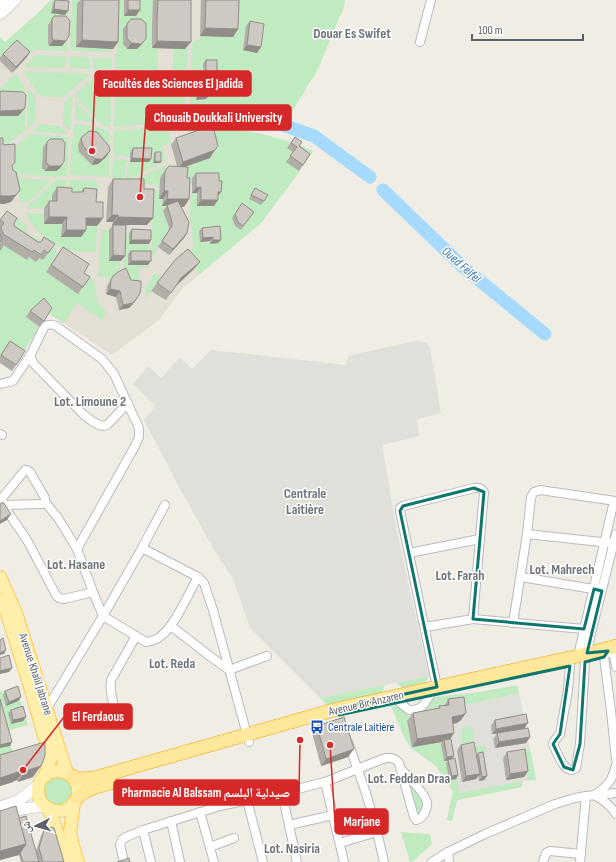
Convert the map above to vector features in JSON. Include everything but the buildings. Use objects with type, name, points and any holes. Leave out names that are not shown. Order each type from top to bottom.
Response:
[{"type":"highway","name":"Avenue Bir Anzaren","points":[[70,774],[78,778],[94,778],[248,738],[338,712],[611,653]]},
{"type":"highway","name":"Avenue Bir Anzaren","points":[[338,712],[399,702],[433,691]]},
{"type":"highway","name":"Avenue Bir Anzaren","points":[[76,801],[81,794],[96,787],[248,738]]},
{"type":"main road","points":[[0,14],[15,0]]},
{"type":"main road","name":"Avenue Khalil Jabrane","points":[[0,577],[4,584],[13,618],[44,713],[61,756],[70,774]]},
{"type":"main road","name":"Avenue Khalil Jabrane","points":[[0,600],[13,618]]},
{"type":"main road","name":"Avenue Khalil Jabrane","points":[[42,780],[50,760],[44,750],[44,713]]},
{"type":"main road","points":[[0,806],[19,800],[49,773],[57,771],[70,774],[78,785],[79,792],[70,831],[78,862]]},
{"type":"main road","points":[[42,780],[38,792],[57,831],[66,862]]},
{"type":"main road","points":[[0,816],[22,809],[46,807],[55,811],[61,811],[66,810],[76,801]]},
{"type":"street","points":[[420,42],[431,0]]},
{"type":"street","points":[[0,384],[12,381],[31,354],[44,327],[52,324],[102,358],[114,374],[128,403],[139,428],[135,446],[77,549]]},
{"type":"street","points":[[31,354],[32,359],[40,369],[83,414],[99,425],[107,425],[128,403]]},
{"type":"street","points":[[93,592],[64,599],[59,598],[27,540],[4,505],[2,501],[3,498],[25,470],[30,472],[45,498],[44,502],[58,518],[77,549],[93,592],[104,616],[136,636],[146,642],[160,637],[171,626],[198,577]]},
{"type":"street","points":[[433,691],[425,627],[400,511],[400,508],[403,506],[478,488],[482,489],[484,492],[485,496],[473,619]]},
{"type":"street","points":[[513,622],[527,534],[531,497],[534,492],[540,490],[615,501],[609,543],[598,590],[580,659],[568,690],[560,734],[553,744],[564,767],[569,770],[573,770],[576,768],[580,744],[580,659],[584,629],[598,590]]},
{"type":"street","points":[[4,505],[42,504],[44,502]]},
{"type":"street","points":[[44,713],[104,616],[165,505]]},
{"type":"street","points":[[527,534],[609,543]]},
{"type":"street","points":[[609,543],[616,534]]},
{"type":"street","points":[[409,553],[480,539]]},
{"type":"street","points":[[142,548],[198,577],[204,583],[210,598],[248,738]]},
{"type":"street","points":[[520,577],[598,590]]},
{"type":"street","points":[[425,627],[473,619],[584,629]]},
{"type":"street","points":[[171,626],[229,670]]},
{"type":"street","points":[[117,718],[110,693],[111,680],[136,636]]},
{"type":"street","points":[[611,653],[616,759]]},
{"type":"street","points":[[229,670],[267,656]]},
{"type":"street","points":[[346,735],[366,793],[384,862]]},
{"type":"street","points":[[124,862],[120,845],[122,840],[143,830],[220,806],[282,793],[324,782],[386,758],[392,758],[399,763],[400,768],[415,819],[422,818],[427,806],[425,797],[418,787],[400,768]]},
{"type":"street","points":[[590,795],[603,789],[610,782],[616,765]]},
{"type":"street","points":[[324,782],[344,862]]},
{"type":"street","points":[[282,793],[297,862],[288,862]]},
{"type":"street","points":[[432,862],[448,852],[562,801],[590,795],[616,793]]},
{"type":"street","points":[[590,795],[605,801],[610,805],[616,814]]},
{"type":"street","points":[[544,862],[546,854],[550,851],[580,858],[590,795]]},
{"type":"street","points":[[247,800],[263,862]]},
{"type":"street","points":[[200,812],[214,862]]},
{"type":"street","points":[[289,825],[333,815]]},
{"type":"street","points":[[171,821],[180,862]]},
{"type":"street","points":[[143,830],[151,862]]},
{"type":"street","points":[[340,843],[377,832]]},
{"type":"street","points":[[210,847],[234,838]]},
{"type":"street","points":[[448,852],[449,862]]},
{"type":"highlighted area","points":[[474,488],[484,492],[473,619],[584,629],[594,589],[602,591],[587,653],[608,651],[604,657],[585,662],[580,744],[573,770],[564,767],[553,744],[560,734],[570,666],[339,715],[337,709],[437,687],[400,511],[403,506]]},
{"type":"shaded area","points":[[51,0],[247,0],[206,123],[266,135],[313,151],[261,223],[183,288],[158,321],[112,355],[48,313],[12,371],[0,363],[0,47]]},
{"type":"shaded area","name":"Centrale Laitière","points":[[416,341],[425,342],[430,347],[441,413],[417,419],[419,436],[382,445],[397,532],[429,676],[320,698],[250,628],[233,579],[213,548],[144,420],[156,406],[133,384],[148,366],[161,378],[180,357],[192,369],[211,350],[346,365],[348,357],[351,355]]},
{"type":"shaded area","points":[[519,693],[536,780],[523,781],[522,787],[457,800],[452,821],[447,820],[453,791],[435,765],[411,748],[395,716],[406,714],[410,717],[421,714],[426,708],[476,703]]},
{"type":"green space","points":[[51,0],[69,0],[67,50],[34,50],[26,58],[0,59],[0,37],[5,42]]},
{"type":"green space","points":[[72,0],[115,0],[112,51],[72,51],[70,47]]},
{"type":"green space","points":[[118,0],[153,0],[152,48],[158,48],[157,70],[115,68],[115,57],[117,53]]},
{"type":"green space","points":[[234,0],[345,0],[344,7],[318,69],[289,117],[281,120],[251,111],[211,106],[206,123],[266,135],[294,143],[313,151],[295,178],[261,223],[200,274],[183,256],[191,250],[193,246],[190,220],[192,187],[189,179],[180,168],[188,140],[192,43],[195,40],[200,40],[200,36]]},
{"type":"green space","points":[[188,40],[187,70],[173,71],[173,49]]},
{"type":"green space","points":[[35,55],[64,56],[66,58],[65,67],[24,67]]},
{"type":"green space","points":[[70,56],[89,57],[89,69],[70,68]]},
{"type":"green space","points":[[93,58],[112,58],[112,69],[93,69]]},
{"type":"green space","points":[[24,71],[90,74],[62,98],[40,96]]},
{"type":"green space","points":[[99,73],[110,73],[112,76],[110,128],[101,124],[76,97],[77,93]]},
{"type":"green space","points":[[116,74],[186,75],[185,121],[114,127]]},
{"type":"green space","points":[[16,75],[19,77],[25,90],[25,130],[5,147],[0,148],[0,89],[13,76]]},
{"type":"green space","points":[[28,88],[36,98],[35,122],[28,128]]},
{"type":"green space","points":[[72,95],[70,132],[63,124],[64,103]]},
{"type":"green space","points":[[75,101],[77,103],[96,123],[75,119]]},
{"type":"green space","points":[[40,124],[59,126],[68,134],[32,131]]},
{"type":"green space","points":[[75,124],[98,127],[109,132],[108,177],[70,174]]},
{"type":"green space","points":[[162,127],[170,136],[170,143],[162,146],[166,159],[165,161],[126,180],[127,165],[130,164],[130,157],[113,155],[114,131]]},
{"type":"green space","points":[[29,134],[68,137],[67,176],[55,177],[16,174],[14,172],[14,148]]},
{"type":"green space","points":[[113,159],[128,160],[125,164],[124,180],[112,178]]},
{"type":"green space","points":[[167,165],[170,174],[161,176],[160,187],[132,181]]},
{"type":"green space","points":[[14,178],[51,180],[28,202],[21,202]]},
{"type":"green space","points":[[56,180],[67,181],[67,195],[51,208],[27,209],[28,206]]},
{"type":"green space","points":[[70,180],[96,181],[98,185],[98,210],[69,199]]},
{"type":"green space","points":[[152,189],[160,191],[159,199],[163,199],[162,206],[174,207],[168,232],[151,259],[152,232]]},
{"type":"green space","points":[[11,213],[27,226],[25,231],[37,239],[40,239],[40,242],[35,249],[6,222]]},
{"type":"green space","points":[[24,213],[44,214],[44,224],[97,226],[95,252],[67,251],[62,249],[44,238]]},
{"type":"green space","points":[[103,230],[109,230],[109,260],[120,261],[120,275],[111,280],[98,276],[101,232]]},
{"type":"green space","points":[[149,233],[148,268],[140,268],[137,286],[123,276],[124,234]]},
{"type":"green space","points":[[0,243],[28,257],[46,243],[94,280],[98,303],[109,315],[106,314],[102,320],[77,303],[64,323],[48,313],[21,356],[0,356]]},
{"type":"green space","points":[[154,274],[161,277],[145,299],[145,289]]},
{"type":"green space","points":[[429,676],[421,685],[403,688],[396,683]]},
{"type":"green space","points":[[385,685],[381,693],[327,705],[320,698]]},
{"type":"green space","points":[[517,685],[519,693],[476,703],[443,707],[459,793],[522,781],[522,787],[457,800],[452,821],[447,820],[453,791],[435,765],[411,748],[391,706],[398,707],[410,717],[421,714],[435,697],[480,692]]},
{"type":"green space","points":[[16,687],[28,725],[7,731],[13,753],[0,757],[0,692]]},
{"type":"green space","points":[[472,726],[475,747],[485,746],[486,752],[471,755],[466,743],[462,744],[462,728]]},
{"type":"green space","points":[[530,749],[536,780],[528,780],[522,750]]},
{"type":"green space","points":[[57,774],[65,776],[71,780],[75,791],[73,799],[69,803],[64,806],[56,807],[49,805],[45,801],[42,795],[42,789],[44,783],[49,778]]},
{"type":"green space","points":[[406,779],[421,798],[423,810],[416,817]]},
{"type":"green space","points":[[401,832],[430,834],[432,844],[412,862],[410,862]]},
{"type":"waterway","name":"Oued Felfel","points":[[208,116],[251,118],[283,125],[314,136],[370,177]]},
{"type":"waterway","name":"Oued Felfel","points":[[383,190],[463,267],[545,334]]},
{"type":"place","name":"Facultés des Sciences El Jadida","points":[[92,151]]},
{"type":"place","name":"Chouaib Doukkali University","points":[[140,197]]},
{"type":"place","name":"Centrale Laitière","points":[[317,727]]},
{"type":"place","name":"Pharmacie Al Balssam صيدلية البلسم","points":[[300,740]]},
{"type":"place","name":"Marjane","points":[[330,745]]},
{"type":"place","name":"El Ferdaous","points":[[23,770]]},
{"type":"district","name":"Douar Es Swifet","points":[[352,33]]},
{"type":"district","name":"Lot. Limoune 2","points":[[90,401]]},
{"type":"district","name":"Centrale Laitière","points":[[305,502]]},
{"type":"district","name":"Lot. Hasane","points":[[76,564]]},
{"type":"district","name":"Lot. Mahrech","points":[[562,569]]},
{"type":"district","name":"Lot. Farah","points":[[460,575]]},
{"type":"district","name":"Lot. Reda","points":[[172,663]]},
{"type":"district","name":"Lot. Feddan Draa","points":[[409,778]]},
{"type":"district","name":"Lot. Nasiria","points":[[292,848]]}]
